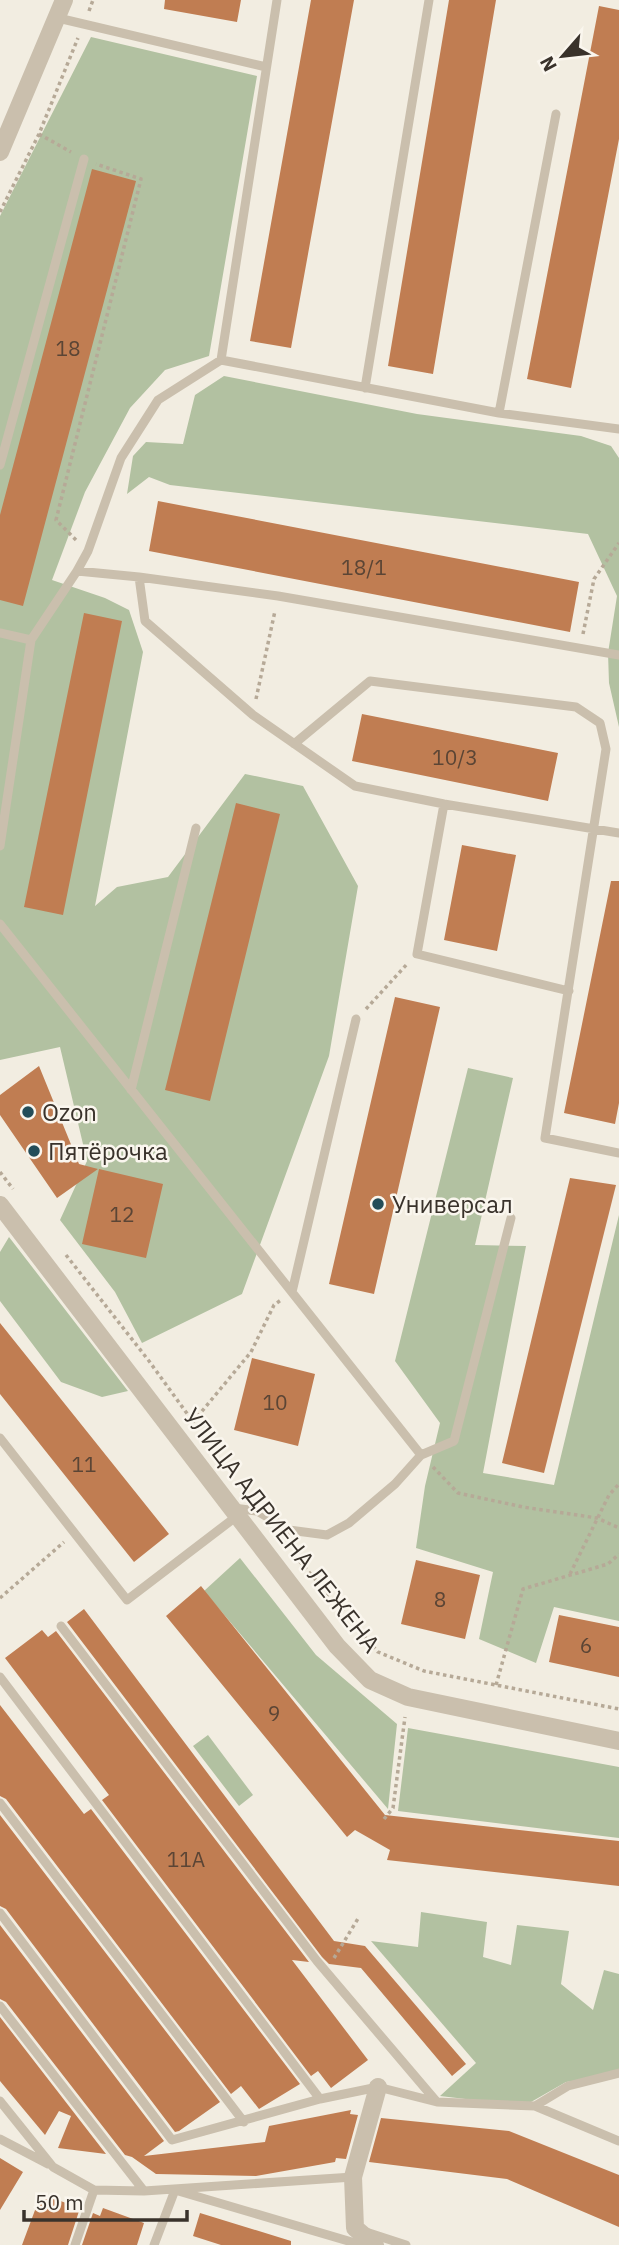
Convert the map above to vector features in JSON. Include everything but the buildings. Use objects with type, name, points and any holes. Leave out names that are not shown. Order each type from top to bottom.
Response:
[{"type":"street","points":[[0,152],[64,0]]},
{"type":"street","name":"УЛИЦА АДРИЕНА ЛЕЖЕНА","points":[[0,1205],[337,1646],[370,1679],[408,1697],[619,1741]]},
{"type":"street","points":[[375,2245],[358,2237],[354,2177],[378,2087]]},
{"type":"lane","points":[[221,360],[277,0]]},
{"type":"lane","points":[[365,388],[429,0]]},
{"type":"lane","points":[[58,18],[266,67]]},
{"type":"lane","points":[[499,413],[556,114]]},
{"type":"lane","points":[[0,465],[84,159]]},
{"type":"lane","points":[[0,846],[31,639],[88,551],[121,458],[158,400],[221,360],[499,413],[619,425]]},
{"type":"lane","points":[[77,570],[278,596],[619,655]]},
{"type":"lane","points":[[139,576],[145,621],[253,715],[355,786],[444,804],[619,833]]},
{"type":"lane","points":[[0,633],[31,639]]},
{"type":"lane","points":[[294,744],[370,681],[576,708],[600,723],[606,749],[545,1138],[619,1153]]},
{"type":"lane","points":[[444,804],[416,954],[569,991]]},
{"type":"lane","points":[[131,1090],[196,828]]},
{"type":"lane","points":[[0,924],[421,1455]]},
{"type":"lane","points":[[292,1292],[356,1018]]},
{"type":"lane","points":[[0,1438],[127,1600],[234,1511],[257,1511],[289,1530],[327,1535],[349,1523],[395,1484],[421,1455],[454,1441],[511,1218]]},
{"type":"lane","points":[[61,1626],[326,1971],[437,2102]]},
{"type":"lane","points":[[0,1677],[320,2099]]},
{"type":"lane","points":[[0,1803],[244,2122]]},
{"type":"lane","points":[[0,1913],[172,2140],[320,2099],[378,2087],[437,2102],[535,2106],[619,2141]]},
{"type":"lane","points":[[0,2006],[144,2191]]},
{"type":"lane","points":[[535,2106],[568,2086],[619,2073]]},
{"type":"lane","points":[[0,2101],[53,2167]]},
{"type":"lane","points":[[0,2139],[94,2190],[175,2190],[354,2177]]},
{"type":"lane","points":[[75,2245],[94,2190]]},
{"type":"lane","points":[[175,2190],[358,2237],[406,2245]]},
{"type":"lane","points":[[154,2245],[175,2190]]},
{"type":"path","points":[[0,212],[39,134],[93,0]]},
{"type":"path","points":[[39,134],[84,159],[141,179],[56,520],[88,551]]},
{"type":"path","points":[[581,648],[594,579],[619,543]]},
{"type":"path","points":[[253,715],[278,596]]},
{"type":"path","points":[[356,1018],[416,954]]},
{"type":"path","points":[[0,1172],[17,1193]]},
{"type":"path","points":[[58,1246],[149,1361],[193,1422],[251,1352],[274,1305],[292,1292]]},
{"type":"path","points":[[421,1455],[458,1493],[523,1507],[597,1518],[619,1528]]},
{"type":"path","points":[[569,1575],[609,1495],[619,1484]]},
{"type":"path","points":[[0,1598],[75,1532]]},
{"type":"path","points":[[291,1551],[378,1652],[424,1671],[619,1709]]},
{"type":"path","points":[[496,1685],[523,1589],[608,1564],[619,1554]]},
{"type":"path","points":[[384,1819],[393,1808],[408,1697]]},
{"type":"path","points":[[326,1971],[359,1917]]},
{"type":"green space","points":[[91,37],[257,76],[209,356],[165,370],[130,408],[85,492],[52,580],[105,598],[129,610],[143,652],[95,906],[117,887],[168,877],[245,774],[303,786],[358,886],[329,1056],[242,1294],[142,1343],[115,1292],[60,1220],[87,1161],[60,1047],[0,1060],[0,216]]},
{"type":"green space","points":[[224,376],[417,414],[581,436],[611,446],[619,458],[619,727],[609,683],[608,653],[617,596],[588,534],[170,485],[149,477],[127,494],[133,456],[146,442],[183,444],[195,395]]},
{"type":"green space","points":[[468,1068],[513,1078],[475,1245],[526,1246],[483,1473],[554,1485],[619,1215],[619,1621],[554,1607],[536,1663],[479,1639],[493,1572],[416,1548],[425,1486],[440,1423],[395,1361]]},
{"type":"green space","points":[[9,1237],[128,1391],[102,1397],[61,1382],[0,1301],[0,1252]]},
{"type":"green space","points":[[240,1558],[316,1655],[397,1724],[388,1809],[204,1591]]},
{"type":"green space","points":[[408,1728],[619,1767],[619,1838],[398,1811]]},
{"type":"green space","points":[[208,1735],[253,1795],[239,1806],[193,1746]]},
{"type":"green space","points":[[421,1912],[487,1922],[483,1957],[511,1965],[517,1925],[569,1931],[561,1984],[593,2010],[604,1970],[619,1974],[619,2075],[566,2082],[524,2106],[440,2096],[476,2063],[371,1941],[418,1947]]},
{"type":"place","name":"Ozon","points":[[28,1112]]},
{"type":"place","name":"Пятёрочка","points":[[34,1151]]},
{"type":"place","name":"Универсал","points":[[378,1204]]}]
